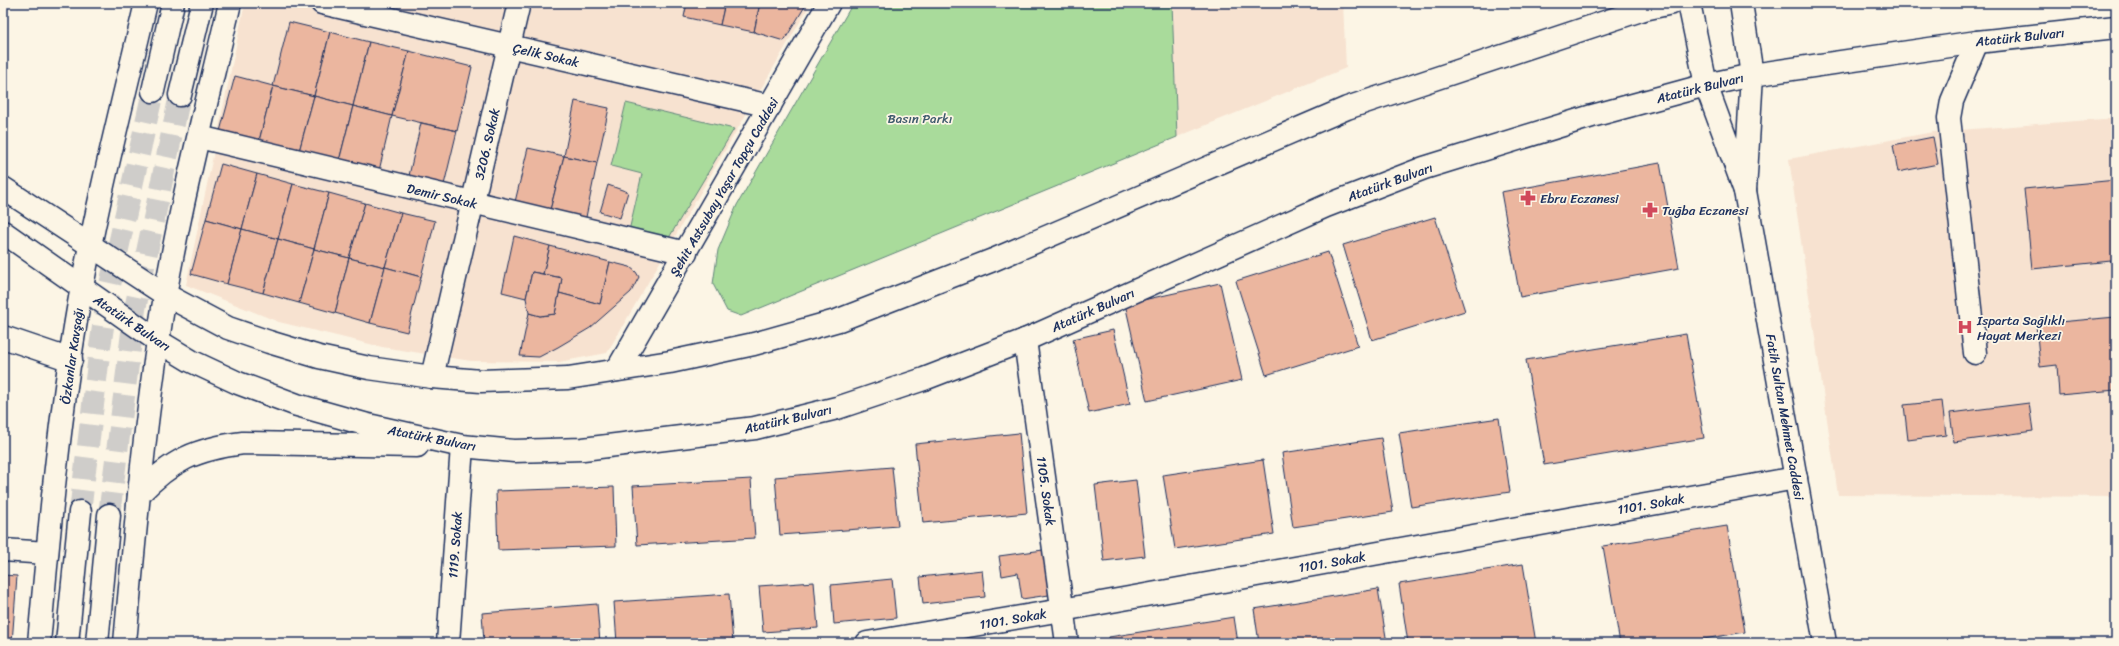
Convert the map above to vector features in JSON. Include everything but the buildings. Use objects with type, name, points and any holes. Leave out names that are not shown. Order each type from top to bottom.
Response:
[{"type":"main road","name":"Özkanlar Kavşağı","points":[[39,643],[47,553],[71,360],[82,289],[101,194],[146,3]]},
{"type":"main road","points":[[152,91],[173,3]]},
{"type":"main road","points":[[180,95],[202,3]]},
{"type":"main road","points":[[125,643],[139,494],[158,341],[166,295],[199,137],[230,3]]},
{"type":"main road","name":"Çelik Sokak","points":[[322,3],[770,106]]},
{"type":"main road","name":"3206. Sokak","points":[[432,377],[519,3]]},
{"type":"main road","name":"Şehit Astsubay Yaşar Topçu Caddesi","points":[[617,370],[686,253],[829,3]]},
{"type":"main road","points":[[3,188],[166,295],[216,322],[269,342],[319,357],[369,368],[432,377],[481,381],[522,381],[568,378],[670,362],[754,344],[839,320],[993,260],[1347,108],[1644,10],[1672,3]]},
{"type":"main road","points":[[1689,3],[1706,85],[1745,192]]},
{"type":"main road","points":[[1741,3],[1752,75],[1745,192]]},
{"type":"main road","name":"Atatürk Bulvarı","points":[[3,232],[82,289],[158,341],[191,361],[232,380],[297,405],[368,425],[462,446],[514,451],[583,449],[755,428],[837,408],[924,379],[1025,340],[1326,206],[1424,168],[1592,116],[1706,85],[1752,75],[1977,42],[2116,27]]},
{"type":"main road","points":[[1975,353],[1949,118],[1952,102],[1977,42]]},
{"type":"main road","name":"Demir Sokak","points":[[199,137],[686,253]]},
{"type":"main road","name":"Fatih Sultan Mehmet Caddesi","points":[[1745,192],[1825,643]]},
{"type":"main road","points":[[3,337],[71,360]]},
{"type":"main road","name":"1105. Sokak","points":[[1025,340],[1067,643]]},
{"type":"main road","points":[[139,494],[169,467],[187,457],[215,447],[243,443],[462,446]]},
{"type":"main road","name":"1119. Sokak","points":[[448,643],[462,446]]},
{"type":"main road","name":"1101. Sokak","points":[[867,643],[1062,610],[1796,478]]},
{"type":"main road","points":[[67,643],[80,512]]},
{"type":"main road","points":[[97,643],[109,515]]},
{"type":"main road","points":[[3,550],[47,553]]},
{"type":"shaded area","points":[[245,3],[811,3],[607,353],[559,362],[471,361],[382,347],[279,322],[186,285]]},
{"type":"shaded area","points":[[1172,3],[1343,3],[1346,68],[1177,137]]},
{"type":"shaded area","name":"Isparta Sağlıklı Hayat Merkezi","points":[[2116,118],[2116,497],[1838,495],[1789,159],[1933,132]]},
{"type":"green space","name":"Basın Parkı","points":[[853,3],[1172,3],[1177,137],[741,316],[727,311],[713,284],[718,250],[737,205]]},
{"type":"green space","points":[[626,103],[734,129],[667,241],[629,231],[642,174],[611,166]]},
{"type":"tunnel","points":[[80,512],[108,294],[153,91]]},
{"type":"tunnel","points":[[109,515],[135,309],[180,95]]},
{"type":"place","name":"Ebru Eczanesi","points":[[1528,198]]},
{"type":"place","name":"Tuğba Eczanesi","points":[[1650,210]]},
{"type":"place","name":"Isparta Sağlıklı Hayat Merkezi","points":[[1965,327]]}]
